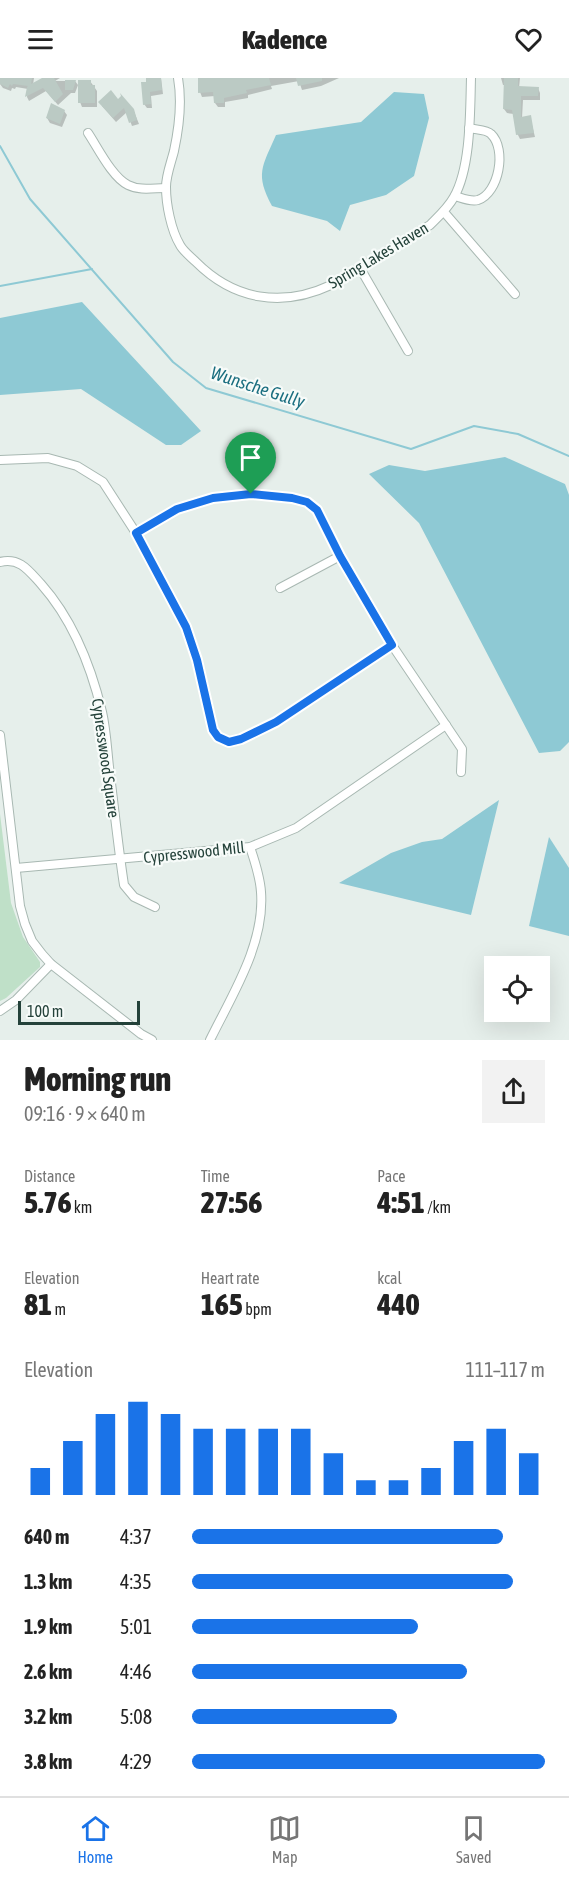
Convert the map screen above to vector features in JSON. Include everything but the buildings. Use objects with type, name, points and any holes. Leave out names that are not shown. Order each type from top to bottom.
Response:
[{"type":"street","name":"Spring Lakes Haven","points":[[178,78],[181,93],[180,104],[175,148],[166,188],[168,211],[180,246],[207,273],[222,284],[264,297],[287,298],[316,292],[331,285],[430,225],[444,212],[455,196],[464,168],[469,129],[471,78]]},
{"type":"street","points":[[455,196],[470,200],[481,199],[487,194],[498,176],[498,148],[494,138],[486,131],[469,129]]},
{"type":"street","points":[[88,134],[117,176],[129,185],[144,189],[166,188]]},
{"type":"street","points":[[444,212],[515,294]]},
{"type":"street","points":[[360,268],[408,351]]},
{"type":"street","points":[[0,460],[48,458],[77,466],[103,482],[136,533],[186,627],[197,660],[213,730],[218,737],[229,742],[241,739],[276,722],[392,645]]},
{"type":"street","points":[[136,533],[177,509],[213,498],[251,494],[292,498],[307,502],[317,510],[340,556],[392,645],[462,749],[461,772]]},
{"type":"street","points":[[280,588],[340,556]]},
{"type":"street","name":"Cypresswood Square","points":[[0,562],[7,560],[18,562],[26,567],[45,589],[73,630],[91,672],[103,714],[124,885],[134,897],[155,907]]},
{"type":"street","name":"Cypresswood Mill","points":[[16,868],[250,847],[296,828],[446,725]]},
{"type":"street","points":[[0,735],[20,906],[32,941],[51,964],[139,1037],[152,1040]]},
{"type":"street","points":[[210,1040],[256,939],[262,893],[259,873],[250,847]]},
{"type":"street","points":[[0,1011],[16,1000],[51,964]]},
{"type":"green space","points":[[0,814],[11,903],[23,937],[40,962],[40,967],[0,1001]]},
{"type":"water","points":[[394,92],[424,94],[429,118],[414,176],[386,195],[350,205],[340,231],[327,221],[272,206],[263,186],[262,170],[276,135],[361,122]]},
{"type":"water","points":[[82,302],[201,431],[181,445],[166,445],[81,389],[0,395],[0,318]]},
{"type":"water","points":[[505,457],[565,484],[569,495],[569,742],[560,751],[539,753],[419,523],[369,474],[389,465],[425,471]]},
{"type":"water","points":[[499,800],[471,915],[339,883],[391,853],[422,842],[442,839]]},
{"type":"water","points":[[549,837],[569,868],[569,936],[529,926]]},
{"type":"waterway","name":"Wunsche Gully","points":[[0,146],[30,199],[173,362],[206,388],[411,449],[474,426],[518,434],[569,456]]},
{"type":"waterway","points":[[0,286],[92,269]]},
{"type":"route","points":[[251,494],[292,498],[307,502],[317,510],[340,556],[392,645],[276,722],[241,739],[229,742],[218,737],[213,730],[197,660],[186,627],[136,533],[177,509],[213,498],[251,494]]}]
